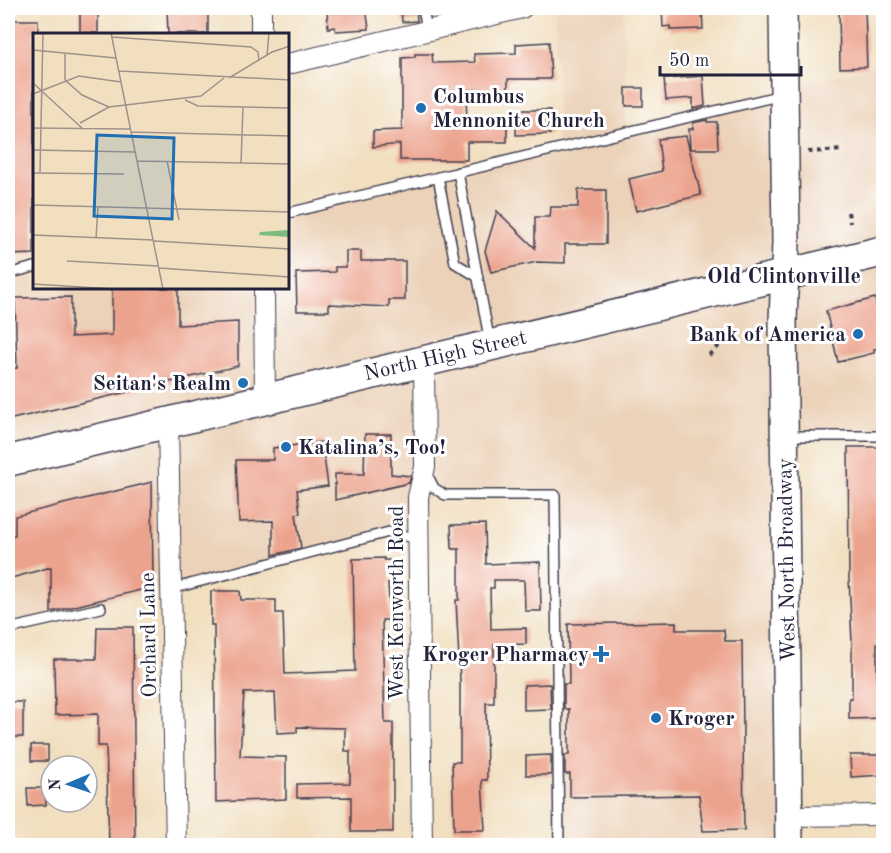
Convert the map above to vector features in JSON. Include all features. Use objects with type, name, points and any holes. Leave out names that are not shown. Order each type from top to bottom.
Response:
[{"type":"main road","name":"West North Broadway","points":[[783,8],[784,436],[789,846]]},
{"type":"main road","name":"North High Street","points":[[8,461],[884,251]]},
{"type":"street","points":[[261,8],[261,33]]},
{"type":"street","points":[[290,64],[522,8]]},
{"type":"street","points":[[264,290],[265,398]]},
{"type":"street","name":"West Kenworth Road","points":[[422,846],[418,497],[425,467],[424,361]]},
{"type":"street","name":"Orchard Lane","points":[[168,423],[176,846]]},
{"type":"street","points":[[789,816],[884,816]]},
{"type":"lane","points":[[423,8],[427,30]]},
{"type":"lane","points":[[290,213],[784,95]]},
{"type":"lane","points":[[458,172],[490,345]]},
{"type":"lane","points":[[438,177],[455,263],[478,277]]},
{"type":"lane","points":[[8,274],[33,267]]},
{"type":"lane","points":[[784,436],[884,436]]},
{"type":"lane","points":[[425,467],[434,488],[445,495],[555,495],[559,846]]},
{"type":"lane","points":[[171,589],[389,532],[419,539]]},
{"type":"lane","points":[[8,629],[100,608]]},
{"type":"path","points":[[808,152],[842,150]]},
{"type":"path","points":[[848,212],[850,223]]},
{"type":"path","points":[[709,355],[734,332]]},
{"type":"shaded area","points":[[555,8],[624,8],[626,134],[883,63],[883,439],[783,441],[789,845],[559,845],[552,491],[431,493],[411,523],[8,628],[8,273],[33,266],[33,290],[290,290],[290,209],[558,147]]},
{"type":"building","points":[[327,8],[366,8],[369,29],[336,31],[334,27],[328,28]]},
{"type":"building","points":[[401,8],[416,8],[417,21],[402,22]]},
{"type":"building","points":[[662,8],[702,8],[703,29],[670,30],[670,26],[663,27]]},
{"type":"building","points":[[839,8],[865,8],[867,67],[840,68]]},
{"type":"building","points":[[80,9],[98,9],[98,33],[80,33]]},
{"type":"building","points":[[167,9],[208,9],[208,33],[168,33]]},
{"type":"building","points":[[8,20],[38,20],[38,33],[33,33],[33,254],[8,255]]},
{"type":"building","points":[[549,42],[551,79],[508,79],[508,89],[466,90],[467,126],[507,125],[507,142],[467,142],[467,160],[400,160],[400,144],[373,147],[373,131],[402,130],[402,58],[415,57],[415,54],[432,54],[433,63],[475,62],[474,54],[516,53],[516,44]]},
{"type":"building","points":[[703,76],[705,106],[693,109],[693,98],[666,100],[664,79]]},
{"type":"building","points":[[626,88],[643,88],[643,106],[626,106]]},
{"type":"building","points":[[516,110],[550,110],[550,134],[516,135]]},
{"type":"building","points":[[707,120],[707,122],[717,122],[718,149],[690,149],[689,129],[693,129],[693,123]]},
{"type":"building","points":[[686,136],[701,195],[636,211],[629,179],[662,171],[658,139]]},
{"type":"building","points":[[578,190],[606,190],[606,244],[565,244],[565,263],[537,262],[491,272],[485,251],[497,211],[535,248],[535,217],[550,217],[551,207],[578,207]]},
{"type":"building","points":[[346,251],[361,251],[361,261],[405,261],[405,300],[389,300],[389,307],[329,304],[329,311],[297,311],[296,273],[335,272],[335,267],[346,267]]},
{"type":"building","points":[[112,290],[178,290],[178,325],[238,322],[238,366],[8,420],[8,369],[17,368],[15,298],[71,297],[71,337],[112,335]]},
{"type":"building","name":"Bank of America","points":[[875,298],[876,303],[884,301],[884,347],[874,349],[874,353],[838,362],[826,311]]},
{"type":"building","points":[[365,434],[391,434],[391,474],[411,476],[409,483],[335,500],[335,474],[364,474]]},
{"type":"building","points":[[322,442],[328,486],[297,490],[300,513],[296,514],[301,548],[273,555],[273,521],[239,522],[236,460],[273,460],[273,448]]},
{"type":"building","points":[[848,447],[884,447],[884,634],[881,633],[881,643],[877,643],[877,700],[884,700],[884,718],[849,719],[849,698],[852,698],[852,643]]},
{"type":"building","points":[[152,482],[153,587],[51,612],[51,567],[8,579],[8,537],[15,535],[15,516]]},
{"type":"building","points":[[485,524],[486,564],[540,562],[541,611],[525,611],[524,580],[494,580],[494,588],[490,588],[491,629],[526,628],[526,644],[494,645],[494,703],[486,703],[487,780],[482,780],[485,830],[454,830],[452,762],[460,762],[460,680],[456,600],[459,600],[459,549],[452,549],[451,525]]},
{"type":"building","points":[[384,558],[384,560],[390,560],[391,583],[388,583],[390,620],[382,620],[385,723],[393,723],[393,832],[351,832],[351,797],[297,798],[297,784],[350,783],[350,751],[345,751],[345,728],[297,727],[297,732],[277,733],[275,692],[244,693],[240,756],[286,757],[286,799],[216,802],[214,625],[211,625],[211,591],[240,591],[241,600],[276,600],[276,613],[283,613],[285,674],[355,671],[353,559]]},
{"type":"building","name":"Kroger","points":[[676,622],[676,630],[724,630],[725,641],[742,641],[744,830],[703,831],[699,795],[570,797],[570,774],[565,774],[565,755],[569,755],[569,709],[564,709],[564,684],[569,684],[568,624]]},
{"type":"building","points":[[97,627],[133,627],[135,846],[109,846],[106,746],[98,746],[98,714],[55,715],[54,659],[96,659]]},
{"type":"building","points":[[550,684],[551,709],[524,710],[524,685]]},
{"type":"building","points":[[8,702],[23,702],[23,737],[8,737]]},
{"type":"building","points":[[31,745],[48,745],[48,754],[39,754],[39,761],[31,761]]},
{"type":"building","points":[[551,755],[551,775],[526,775],[526,756]]},
{"type":"building","points":[[850,755],[884,755],[884,775],[851,777]]},
{"type":"building","points":[[27,788],[39,788],[39,805],[28,806]]},
{"type":"place","name":"Columbus Mennonite Church","points":[[421,108]]},
{"type":"place","name":"Bank of America","points":[[858,334]]},
{"type":"place","name":"Seitan's Realm","points":[[243,383]]},
{"type":"place","name":"Katalina’s, Too!","points":[[286,447]]},
{"type":"place","name":"Kroger Pharmacy","points":[[601,654]]},
{"type":"place","name":"Kroger","points":[[656,718]]},
{"type":"district","name":"Old Clintonville","points":[[784,275]]}]
